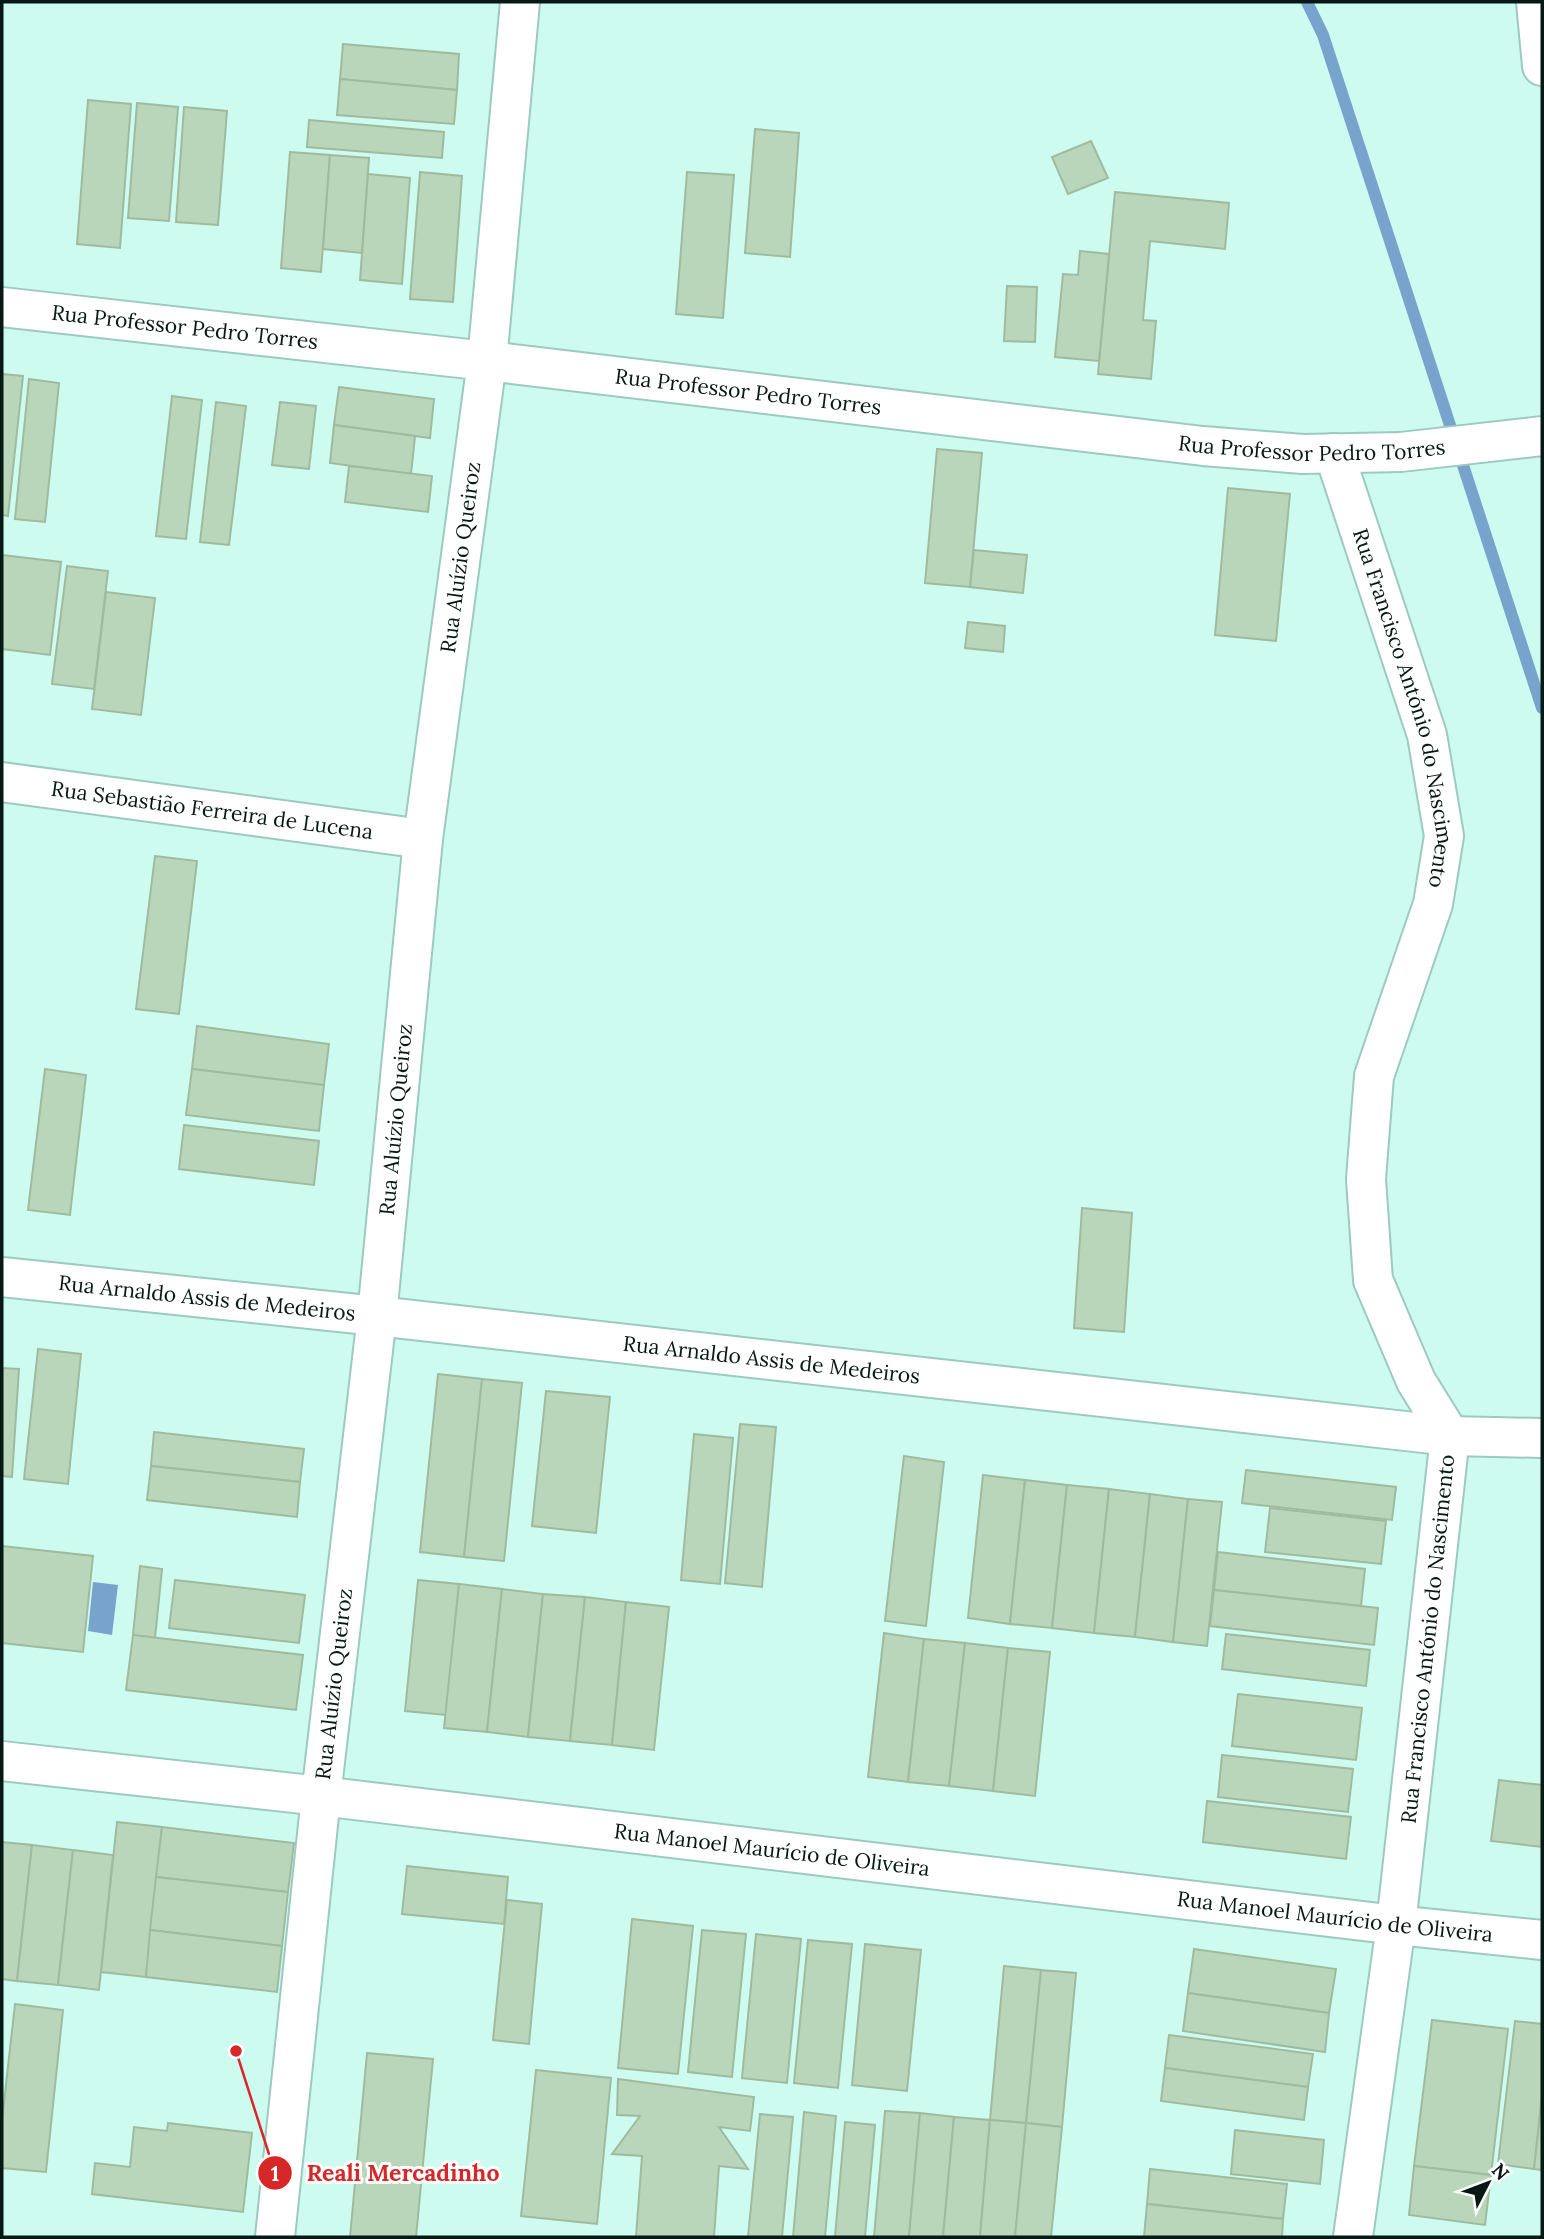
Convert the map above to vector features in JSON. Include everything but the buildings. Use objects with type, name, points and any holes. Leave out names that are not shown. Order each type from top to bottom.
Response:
[{"type":"street","name":"Rua Aluízio Queiroz","points":[[275,2237],[321,1796],[377,1316],[423,839],[487,361],[520,2]]},
{"type":"street","points":[[1536,2],[1542,66]]},
{"type":"street","name":"Rua Professor Pedro Torres","points":[[2,307],[487,361],[1203,446],[1303,454],[1411,451],[1542,436]]},
{"type":"street","name":"Rua Francisco António do Nascimento","points":[[1334,453],[1427,735],[1444,836],[1433,904],[1374,1076],[1366,1179],[1373,1280],[1416,1381],[1450,1436],[1396,1925],[1353,2237]]},
{"type":"street","name":"Rua Sebastião Ferreira de Lucena","points":[[2,782],[423,839]]},
{"type":"street","name":"Rua Arnaldo Assis de Medeiros","points":[[2,1276],[1450,1436],[1542,1438]]},
{"type":"street","name":"Rua Manoel Maurício de Oliveira","points":[[2,1761],[1542,1940]]},
{"type":"water","points":[[93,1582],[118,1585],[112,1635],[88,1631]]},
{"type":"waterway","points":[[1307,2],[1323,35],[1542,708]]},
{"type":"place","name":"Reali Mercadinho","points":[[236,2051]]}]
